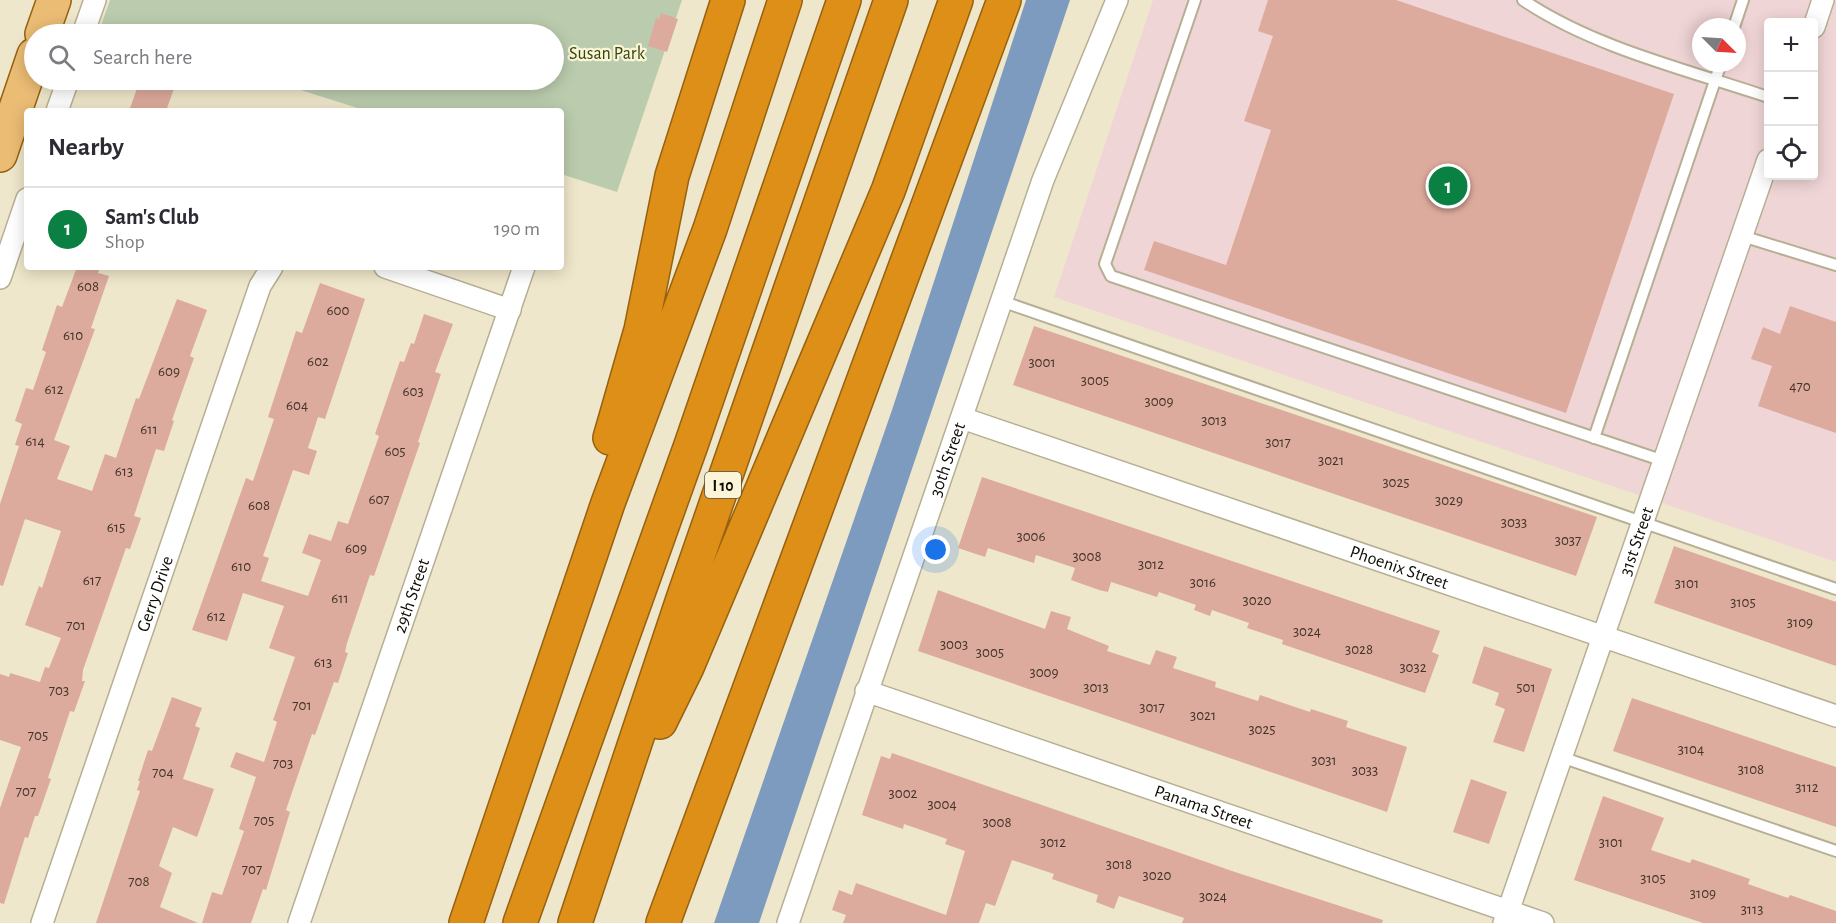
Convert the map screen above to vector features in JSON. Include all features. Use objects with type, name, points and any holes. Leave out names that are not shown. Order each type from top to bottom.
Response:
[{"type":"highway","points":[[608,503],[605,458],[641,330],[672,176],[728,0]]},
{"type":"highway","points":[[466,923],[608,503],[710,229],[785,0]]},
{"type":"highway","points":[[520,923],[691,445],[844,0]]},
{"type":"highway","name":"I 10","points":[[575,923],[683,599],[891,0]]},
{"type":"highway","points":[[609,822],[687,667],[888,191],[956,0]]},
{"type":"highway","points":[[663,923],[1004,0]]},
{"type":"main road","points":[[46,24],[54,0]]},
{"type":"main road","points":[[0,155],[24,84]]},
{"type":"street","points":[[87,24],[95,0]]},
{"type":"street","name":"30th Street","points":[[788,923],[1042,180],[1117,0]]},
{"type":"street","points":[[1817,18],[1822,0]]},
{"type":"street","points":[[58,108],[64,90]]},
{"type":"street","name":"31st Street","points":[[1506,917],[1764,172]]},
{"type":"street","points":[[0,278],[24,208]]},
{"type":"street","name":"Gerry Drive","points":[[42,923],[260,286],[270,270]]},
{"type":"street","points":[[394,270],[510,310]]},
{"type":"street","name":"29th Street","points":[[299,923],[523,270]]},
{"type":"street","name":"Phoenix Street","points":[[962,418],[1836,716]]},
{"type":"street","name":"Panama Street","points":[[866,691],[1506,917],[1543,923]]},
{"type":"lane","points":[[1195,0],[1105,264],[1111,276],[1664,461]]},
{"type":"lane","points":[[1523,0],[1552,20],[1608,43],[1764,97]]},
{"type":"lane","points":[[1737,18],[1743,0]]},
{"type":"lane","points":[[1594,438],[1718,72]]},
{"type":"lane","points":[[1742,236],[1836,265]]},
{"type":"lane","points":[[1001,301],[1642,524],[1836,589]]},
{"type":"lane","points":[[1561,757],[1836,851]]},
{"type":"shaded area","points":[[1153,0],[1836,0],[1836,562],[1054,297]]},
{"type":"green space","name":"Susan Park","points":[[110,0],[682,0],[617,192],[564,175],[564,108],[358,108],[301,90],[564,90],[564,24],[101,24]]},
{"type":"water","points":[[1026,0],[1070,0],[759,923],[714,923],[892,410]]},
{"type":"building","points":[[1268,0],[1396,0],[1674,94],[1566,413],[1144,270],[1154,241],[1226,265],[1271,130],[1244,121],[1273,36],[1258,31]]},
{"type":"building","points":[[661,13],[678,19],[667,52],[648,46],[656,18],[659,19]]},
{"type":"building","points":[[136,90],[173,90],[167,108],[130,108]]},
{"type":"building","points":[[76,270],[99,270],[98,273],[109,276],[91,328],[95,329],[54,440],[70,446],[57,479],[92,491],[105,454],[116,458],[136,398],[139,399],[177,299],[207,310],[190,356],[194,358],[172,420],[174,421],[164,451],[156,449],[134,516],[141,518],[130,549],[126,548],[83,670],[82,681],[85,681],[74,712],[70,711],[48,778],[51,779],[38,816],[35,816],[28,838],[25,837],[4,904],[0,903],[0,808],[21,747],[0,740],[0,674],[9,677],[10,673],[40,682],[45,667],[49,668],[61,638],[25,625],[39,586],[42,588],[61,531],[25,519],[3,586],[0,585],[0,504],[19,446],[15,445],[22,424],[15,421],[26,388],[33,390],[46,352],[42,350],[57,305],[62,307]]},
{"type":"building","points":[[320,283],[365,299],[325,419],[318,417],[308,448],[317,451],[309,475],[293,470],[263,556],[269,558],[261,581],[308,596],[321,560],[302,553],[309,534],[331,541],[338,521],[348,524],[379,436],[375,434],[400,361],[404,362],[411,343],[414,344],[424,314],[453,324],[435,372],[441,374],[418,442],[420,443],[374,576],[370,575],[347,643],[345,652],[348,653],[338,683],[334,682],[315,735],[312,734],[286,810],[290,812],[266,890],[263,889],[251,923],[202,923],[212,892],[222,895],[244,831],[239,829],[256,777],[230,767],[236,752],[264,762],[277,722],[273,720],[295,657],[269,648],[284,606],[243,593],[227,641],[192,630],[246,478],[253,481],[274,419],[268,417],[296,331],[302,333]]},
{"type":"building","points":[[1790,306],[1836,322],[1836,433],[1758,406],[1772,366],[1751,359],[1763,327],[1780,334]]},
{"type":"building","points":[[1034,326],[1597,517],[1576,576],[1013,385]]},
{"type":"building","points":[[982,477],[1440,631],[1432,652],[1439,655],[1425,693],[1282,644],[1283,640],[1247,628],[1249,623],[1212,610],[1210,616],[1194,610],[1196,605],[1159,592],[1157,597],[1111,582],[1108,592],[1071,580],[1075,568],[1036,555],[1034,563],[988,548],[985,557],[958,548]]},
{"type":"building","points":[[1674,546],[1836,602],[1836,666],[1654,603]]},
{"type":"building","points":[[938,590],[1045,629],[1051,611],[1071,617],[1067,629],[1109,646],[1107,651],[1150,665],[1156,650],[1177,657],[1173,668],[1216,682],[1215,687],[1258,701],[1260,695],[1310,712],[1311,709],[1348,721],[1346,727],[1407,747],[1387,812],[918,651]]},
{"type":"building","points":[[1484,646],[1552,669],[1524,752],[1493,742],[1505,709],[1495,705],[1499,693],[1472,683]]},
{"type":"building","points":[[172,697],[202,708],[195,726],[200,728],[183,779],[214,789],[197,837],[173,827],[159,866],[172,873],[160,907],[198,923],[96,923],[140,791],[137,790],[140,781],[138,781],[148,750],[152,751]]},
{"type":"building","points":[[1632,698],[1836,767],[1836,827],[1613,751]]},
{"type":"building","points":[[892,753],[1235,872],[1383,920],[1382,923],[1182,923],[1184,918],[1119,896],[1114,909],[1096,902],[1098,895],[1052,879],[1054,874],[1012,860],[995,906],[986,903],[979,923],[843,923],[846,915],[832,910],[839,890],[852,895],[856,883],[946,915],[965,851],[945,844],[947,839],[904,824],[903,829],[862,815],[881,756],[890,759]]},
{"type":"building","points":[[1471,779],[1507,792],[1489,844],[1453,832]]},
{"type":"building","points":[[1603,796],[1664,818],[1651,850],[1690,863],[1692,859],[1750,879],[1748,884],[1788,898],[1790,895],[1836,911],[1836,923],[1703,923],[1574,880]]},
{"type":"place","name":"Sam's Club","points":[[1448,186]]}]
